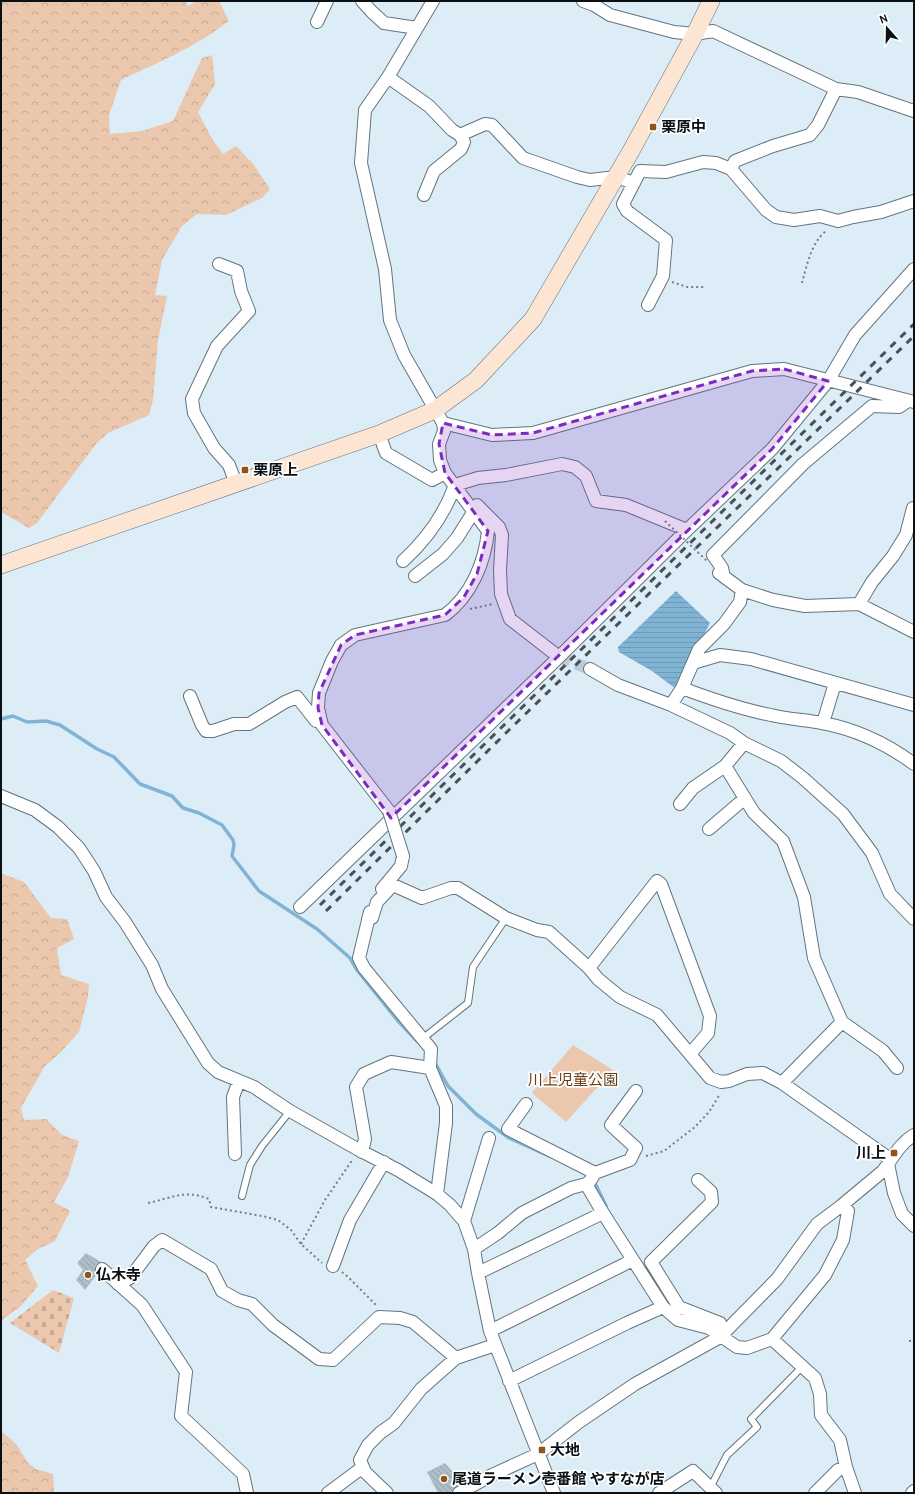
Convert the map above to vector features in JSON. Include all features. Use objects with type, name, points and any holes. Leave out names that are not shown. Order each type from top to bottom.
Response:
[{"type":"street","points":[[317,22],[327,1]]},
{"type":"street","points":[[362,1],[384,23],[416,28]]},
{"type":"street","points":[[433,1],[388,77],[365,110],[361,162],[385,268],[390,320],[404,355],[439,417],[444,431],[439,444],[440,460],[446,473],[488,531],[487,545],[477,574],[464,597],[445,615],[355,636],[341,645],[332,661],[320,693],[318,708],[322,725],[389,811],[403,856],[401,866],[373,900],[359,958],[364,968],[431,1049],[430,1060],[446,1106],[446,1123],[437,1194]]},
{"type":"street","points":[[584,1],[594,5],[610,15],[674,32],[696,34],[713,32],[836,89],[858,92],[914,111]]},
{"type":"street","points":[[1,565],[379,434],[439,417],[533,320],[631,151],[696,34],[711,1]]},
{"type":"street","points":[[388,77],[429,106],[452,130],[460,135],[464,142],[461,149],[434,171],[424,196]]},
{"type":"street","points":[[731,169],[735,161],[773,146],[810,135],[818,126],[836,89]]},
{"type":"street","points":[[460,135],[485,124],[492,125],[523,158],[590,180],[616,177],[634,183]]},
{"type":"street","points":[[648,305],[663,276],[666,240],[627,211],[623,204],[640,172],[666,172],[703,162],[716,163],[731,169],[766,210],[776,216],[794,220],[820,216],[838,221],[881,212],[914,201]]},
{"type":"street","points":[[218,264],[237,271],[241,291],[249,311],[217,346],[192,399],[194,413],[214,448],[229,465],[236,484]]},
{"type":"street","points":[[300,907],[772,449],[828,380],[855,335],[914,269]]},
{"type":"street","points":[[439,417],[492,435],[533,433],[752,371],[784,369],[911,401]]},
{"type":"street","points":[[911,401],[899,407],[872,406],[803,464],[713,555],[722,568],[722,575],[742,590],[773,600],[805,606],[859,604],[914,632]]},
{"type":"street","points":[[379,434],[386,453],[392,457],[432,480],[446,473]]},
{"type":"street","points":[[455,485],[478,478],[506,475],[562,464],[575,467],[586,476],[596,501],[626,505],[687,530]]},
{"type":"street","points":[[403,561],[429,534],[449,502],[455,485]]},
{"type":"street","points":[[415,576],[444,554],[457,538],[475,503],[499,527],[502,534],[500,570],[503,601],[510,619],[559,657]]},
{"type":"street","points":[[859,604],[872,582],[893,556],[906,535],[913,508]]},
{"type":"street","points":[[671,705],[682,688],[699,649],[724,624],[740,602],[742,590]]},
{"type":"street","points":[[693,663],[720,655],[743,658],[835,682],[914,705]]},
{"type":"street","points":[[590,669],[618,685],[671,705],[730,733],[744,743],[782,761],[843,814],[872,853],[890,894],[914,919]]},
{"type":"street","points":[[823,723],[835,682]]},
{"type":"street","points":[[682,688],[728,704],[771,716],[823,723],[850,730],[899,753],[914,764]]},
{"type":"street","points":[[190,696],[202,725],[206,730],[212,731],[234,724],[249,724],[285,702],[297,697],[316,721],[321,721]]},
{"type":"street","points":[[680,804],[693,788],[725,766],[744,743]]},
{"type":"street","points":[[725,766],[754,813],[783,840],[804,897],[814,958],[842,1022],[883,1051],[897,1068]]},
{"type":"street","points":[[1,796],[35,810],[58,826],[79,848],[94,870],[106,898],[126,922],[152,965],[162,989],[208,1063],[218,1072],[254,1087],[290,1110],[361,1151],[384,1162],[437,1194],[450,1204],[464,1221],[474,1249],[490,1332],[554,1493]]},
{"type":"street","points":[[709,829],[744,799]]},
{"type":"street","points":[[589,968],[657,881],[661,884],[710,1016],[708,1033],[690,1054]]},
{"type":"street","points":[[368,918],[372,918],[377,902],[393,885],[422,898],[451,888],[458,888],[506,918],[537,930],[549,932],[589,968],[598,980],[620,996],[658,1015],[710,1078],[721,1082],[729,1081],[747,1074],[763,1073],[782,1083],[889,1162],[894,1193],[902,1214],[914,1226]]},
{"type":"street","points":[[782,1083],[842,1022]]},
{"type":"street","points":[[361,1151],[366,1139],[356,1087],[364,1074],[391,1062],[430,1060]]},
{"type":"street","points":[[235,1154],[233,1097],[239,1081]]},
{"type":"street","points":[[474,1249],[498,1233],[522,1213],[630,1160],[636,1148],[611,1125],[636,1091]]},
{"type":"street","points":[[526,1104],[508,1129],[591,1178],[603,1214],[663,1308],[678,1320],[709,1328],[720,1337],[737,1347],[747,1348],[772,1339],[825,1274],[843,1240],[848,1211],[841,1206]]},
{"type":"street","points":[[459,1493],[492,1475],[538,1454],[579,1422],[635,1384],[720,1337],[777,1279],[817,1224],[841,1206],[882,1171],[906,1140],[914,1135]]},
{"type":"street","points":[[464,1221],[489,1138]]},
{"type":"street","points":[[333,1266],[350,1220],[384,1162]]},
{"type":"street","points":[[698,1180],[711,1192],[712,1202],[651,1262],[679,1307],[720,1323],[733,1324]]},
{"type":"street","points":[[478,1273],[603,1214]]},
{"type":"street","points":[[118,1284],[130,1278],[154,1246],[162,1240],[211,1269],[222,1292],[238,1300],[252,1304],[273,1324],[319,1359],[333,1360],[379,1317],[400,1318],[413,1322],[456,1358]]},
{"type":"street","points":[[490,1332],[633,1260]]},
{"type":"street","points":[[102,1269],[142,1305],[186,1372],[181,1416],[243,1474],[247,1493]]},
{"type":"street","points":[[509,1381],[626,1323],[663,1308]]},
{"type":"street","points":[[720,1323],[720,1337]]},
{"type":"street","points":[[772,1339],[815,1378],[820,1394],[821,1415],[840,1440],[846,1467],[855,1493]]},
{"type":"street","points":[[387,1493],[365,1472],[360,1460],[368,1445],[380,1433],[394,1424],[421,1389],[456,1358],[495,1345]]},
{"type":"street","points":[[328,1493],[363,1467]]},
{"type":"street","points":[[815,1493],[838,1470],[846,1467]]},
{"type":"street","points":[[660,1493],[693,1471],[713,1490]]},
{"type":"lane","points":[[422,1039],[468,1003],[474,967],[506,918]]},
{"type":"lane","points":[[242,1196],[250,1165],[262,1146],[290,1110]]},
{"type":"lane","points":[[713,1490],[727,1455],[757,1427],[751,1419],[802,1367]]},
{"type":"path","points":[[802,283],[809,257],[815,245],[823,232],[838,221]]},
{"type":"path","points":[[663,276],[674,283],[687,287],[705,287]]},
{"type":"path","points":[[665,521],[707,561]]},
{"type":"path","points":[[453,609],[466,610],[503,601]]},
{"type":"path","points":[[630,1160],[664,1151],[695,1127],[709,1112],[729,1081]]},
{"type":"path","points":[[301,1244],[325,1200],[361,1151]]},
{"type":"path","points":[[148,1203],[182,1194],[198,1195],[209,1199],[211,1207],[278,1220],[290,1230],[301,1244],[320,1262],[333,1266],[347,1276],[377,1306],[379,1317]]},
{"type":"path","points":[[909,1341],[914,1341]]},
{"type":"highlighted area","points":[[784,369],[828,381],[772,449],[391,818],[322,725],[318,708],[319,693],[341,645],[355,635],[445,615],[464,597],[477,574],[488,531],[445,473],[439,444],[443,423],[492,435],[533,433],[752,371]]},
{"type":"green space","points":[[1,1],[185,1],[188,6],[196,1],[219,1],[229,21],[203,39],[121,80],[109,115],[110,134],[142,131],[173,121],[202,58],[212,55],[215,84],[198,112],[212,139],[223,154],[236,146],[254,165],[270,189],[262,198],[226,215],[197,214],[182,226],[162,260],[155,295],[167,296],[158,340],[153,400],[149,415],[108,433],[96,444],[37,523],[29,528],[1,512]]},
{"type":"green space","points":[[1,873],[24,882],[51,918],[67,919],[74,939],[57,948],[61,975],[89,984],[88,997],[79,1032],[59,1054],[44,1067],[21,1108],[24,1120],[46,1119],[62,1135],[79,1141],[68,1177],[54,1202],[70,1211],[55,1241],[38,1249],[25,1260],[38,1286],[20,1307],[3,1319],[1,1323]]},
{"type":"green space","name":"川上児童公園","points":[[573,1045],[613,1070],[566,1122],[532,1093]]},
{"type":"green space","points":[[53,1290],[74,1298],[59,1353],[10,1323]]},
{"type":"green space","points":[[1,1431],[16,1444],[28,1463],[36,1469],[53,1474],[54,1493],[1,1493]]},
{"type":"water","points":[[676,591],[710,623],[676,689],[652,671],[619,652],[618,647]]},
{"type":"building","name":"仏木寺","points":[[86,1253],[101,1262],[96,1264],[95,1268],[97,1274],[85,1290],[76,1280],[83,1270],[77,1263]]},
{"type":"building","name":"尾道ラーメン壱番館 やすなが店","points":[[445,1463],[462,1483],[453,1489],[452,1493],[438,1493],[427,1472]]},
{"type":"waterway","points":[[1,719],[13,716],[27,722],[46,721],[60,725],[97,749],[114,757],[140,784],[172,796],[183,808],[199,813],[222,825],[233,840],[234,845],[232,856],[259,891],[317,929],[350,958],[357,970],[398,1021],[417,1041]]},
{"type":"waterway","points":[[434,1061],[448,1086],[476,1114],[509,1138],[549,1156]]},
{"type":"waterway","points":[[594,1181],[606,1206]]},
{"type":"tunnel","points":[[559,657],[590,669]]},
{"type":"railway","points":[[320,905],[914,324]]},
{"type":"railway","points":[[326,911],[510,729],[914,336]]},
{"type":"place","name":"栗原中","points":[[653,127]]},
{"type":"place","name":"栗原上","points":[[245,470]]},
{"type":"place","name":"川上","points":[[894,1153]]},
{"type":"place","name":"仏木寺","points":[[88,1275]]},
{"type":"place","name":"大地","points":[[542,1450]]},
{"type":"place","name":"尾道ラーメン壱番館 やすなが店","points":[[444,1479]]}]
